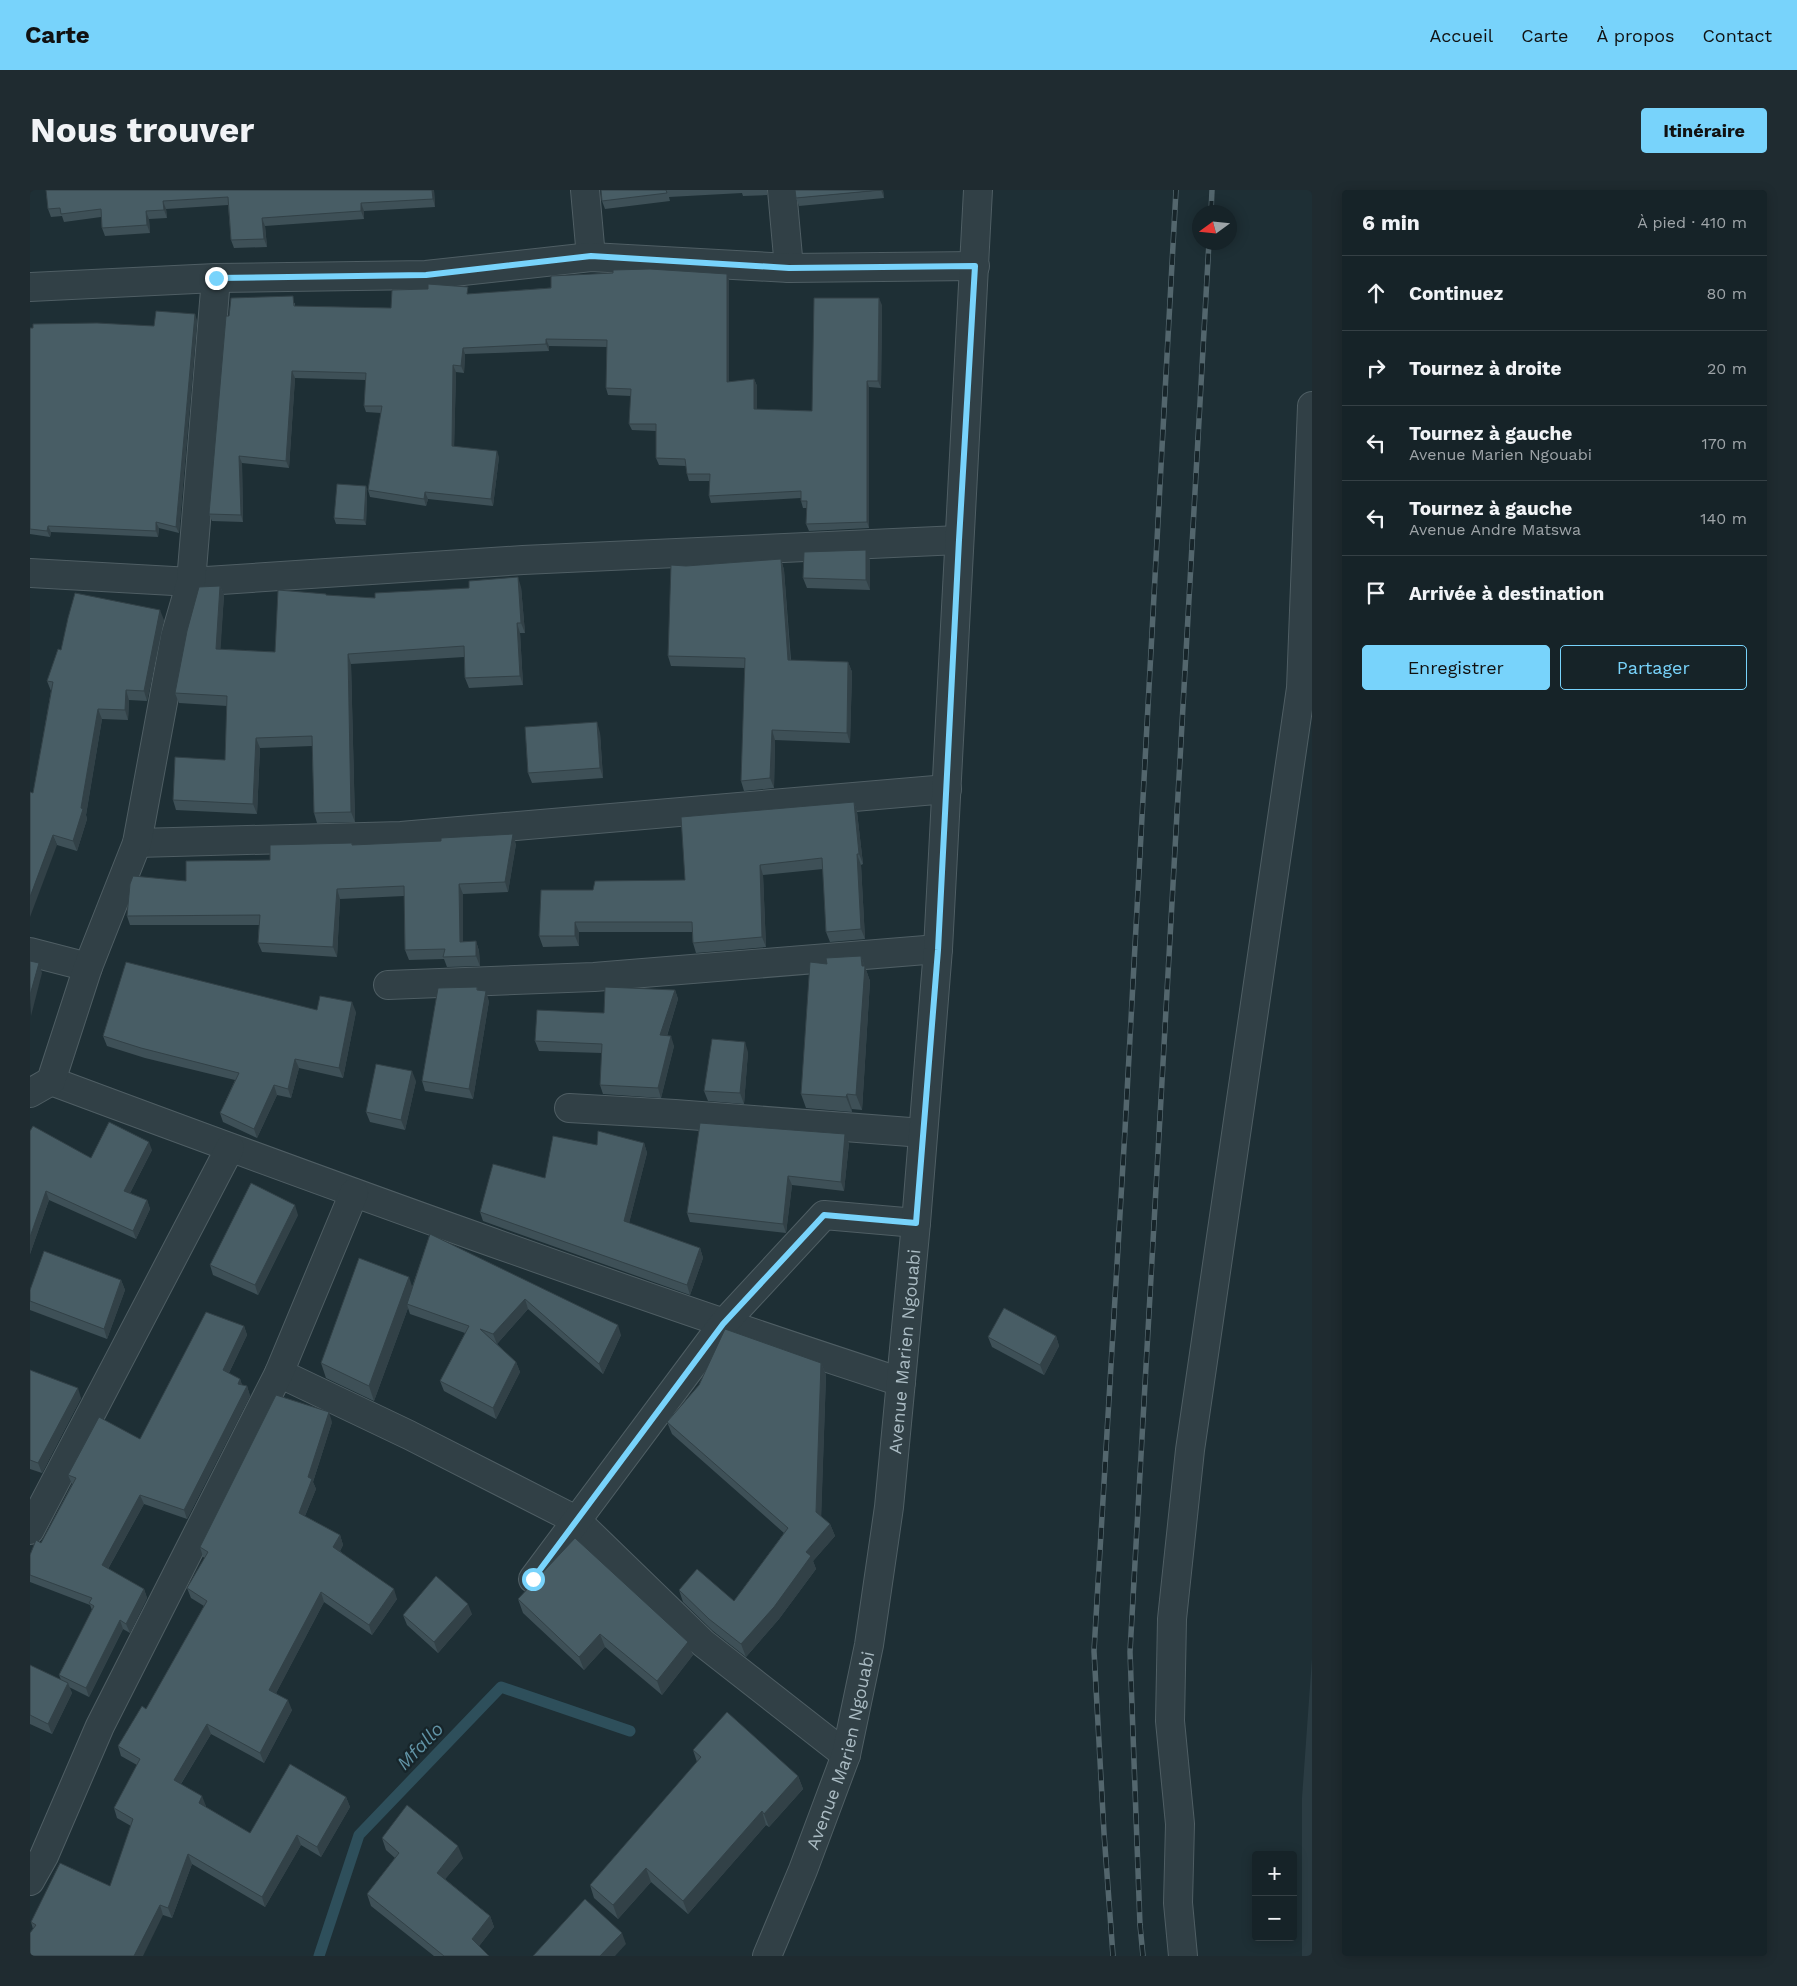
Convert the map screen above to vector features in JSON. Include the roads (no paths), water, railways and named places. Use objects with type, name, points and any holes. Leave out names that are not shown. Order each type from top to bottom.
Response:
[{"type":"street","points":[[585,190],[591,256]]},
{"type":"street","points":[[782,190],[789,268]]},
{"type":"street","name":"Avenue Marien Ngouabi","points":[[767,1956],[803,1870],[846,1755],[868,1645],[889,1506],[916,1223],[938,950],[978,190]]},
{"type":"street","points":[[30,287],[216,278],[426,275],[591,256],[789,268],[975,266]]},
{"type":"street","points":[[216,278],[191,582],[175,637],[137,843],[41,1087],[230,1148],[723,1324],[901,1382]]},
{"type":"street","points":[[1183,1956],[1178,1903],[1180,1824],[1170,1721],[1172,1619],[1190,1450],[1301,688],[1312,406]]},
{"type":"street","points":[[30,573],[191,582],[523,560],[959,540]]},
{"type":"street","points":[[137,843],[401,836],[947,789]]},
{"type":"street","points":[[388,985],[594,977],[938,950]]},
{"type":"street","points":[[30,952],[88,967]]},
{"type":"street","points":[[569,1108],[923,1133]]},
{"type":"street","points":[[30,1530],[230,1148]]},
{"type":"street","points":[[30,1881],[44,1856],[100,1726],[279,1373],[354,1193]]},
{"type":"street","points":[[533,1579],[723,1324],[824,1215],[916,1223]]},
{"type":"street","points":[[279,1373],[409,1435],[576,1520],[703,1643],[846,1755]]},
{"type":"waterway","name":"Mfallo","points":[[319,1956],[359,1835],[501,1687],[630,1731]]},
{"type":"railway","points":[[1113,1956],[1094,1651],[1125,1130],[1176,190]]},
{"type":"railway","points":[[1211,205],[1212,190]]},
{"type":"railway","points":[[1143,1956],[1140,1925],[1130,1652],[1209,250]]}]
